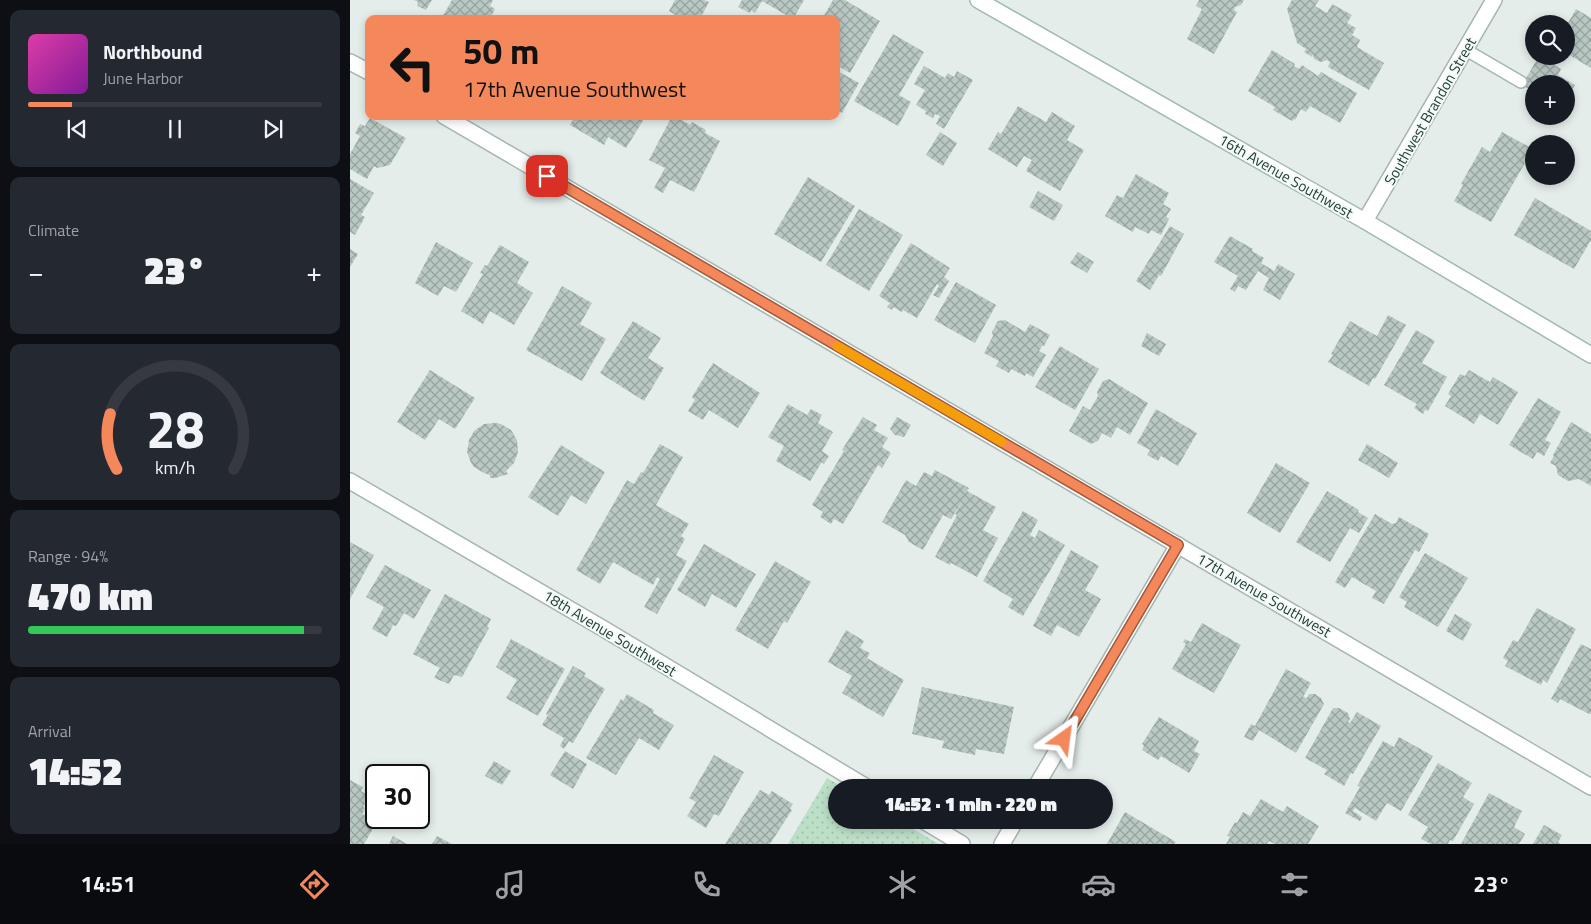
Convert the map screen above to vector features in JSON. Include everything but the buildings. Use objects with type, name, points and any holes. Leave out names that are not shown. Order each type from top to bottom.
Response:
[{"type":"street","name":"16th Avenue Southwest","points":[[978,0],[1365,221],[1591,355]]},
{"type":"street","name":"Southwest Brandon Street","points":[[1365,221],[1494,0]]},
{"type":"street","points":[[350,62],[365,70]]},
{"type":"street","name":"17th Avenue Southwest","points":[[451,120],[1591,786]]},
{"type":"street","name":"18th Avenue Southwest","points":[[350,481],[604,629],[853,779]]},
{"type":"street","points":[[1040,779],[1178,545]]},
{"type":"street","points":[[937,829],[962,844]]},
{"type":"street","points":[[1002,844],[1011,829]]},
{"type":"lane","points":[[1466,50],[1521,82]]},
{"type":"green space","points":[[827,778],[829,779],[828,829],[913,829],[939,844],[788,844]]},
{"type":"slow traffic","points":[[837,346],[1002,442]]},
{"type":"route","points":[[547,176],[1178,545],[1064,739]]}]
